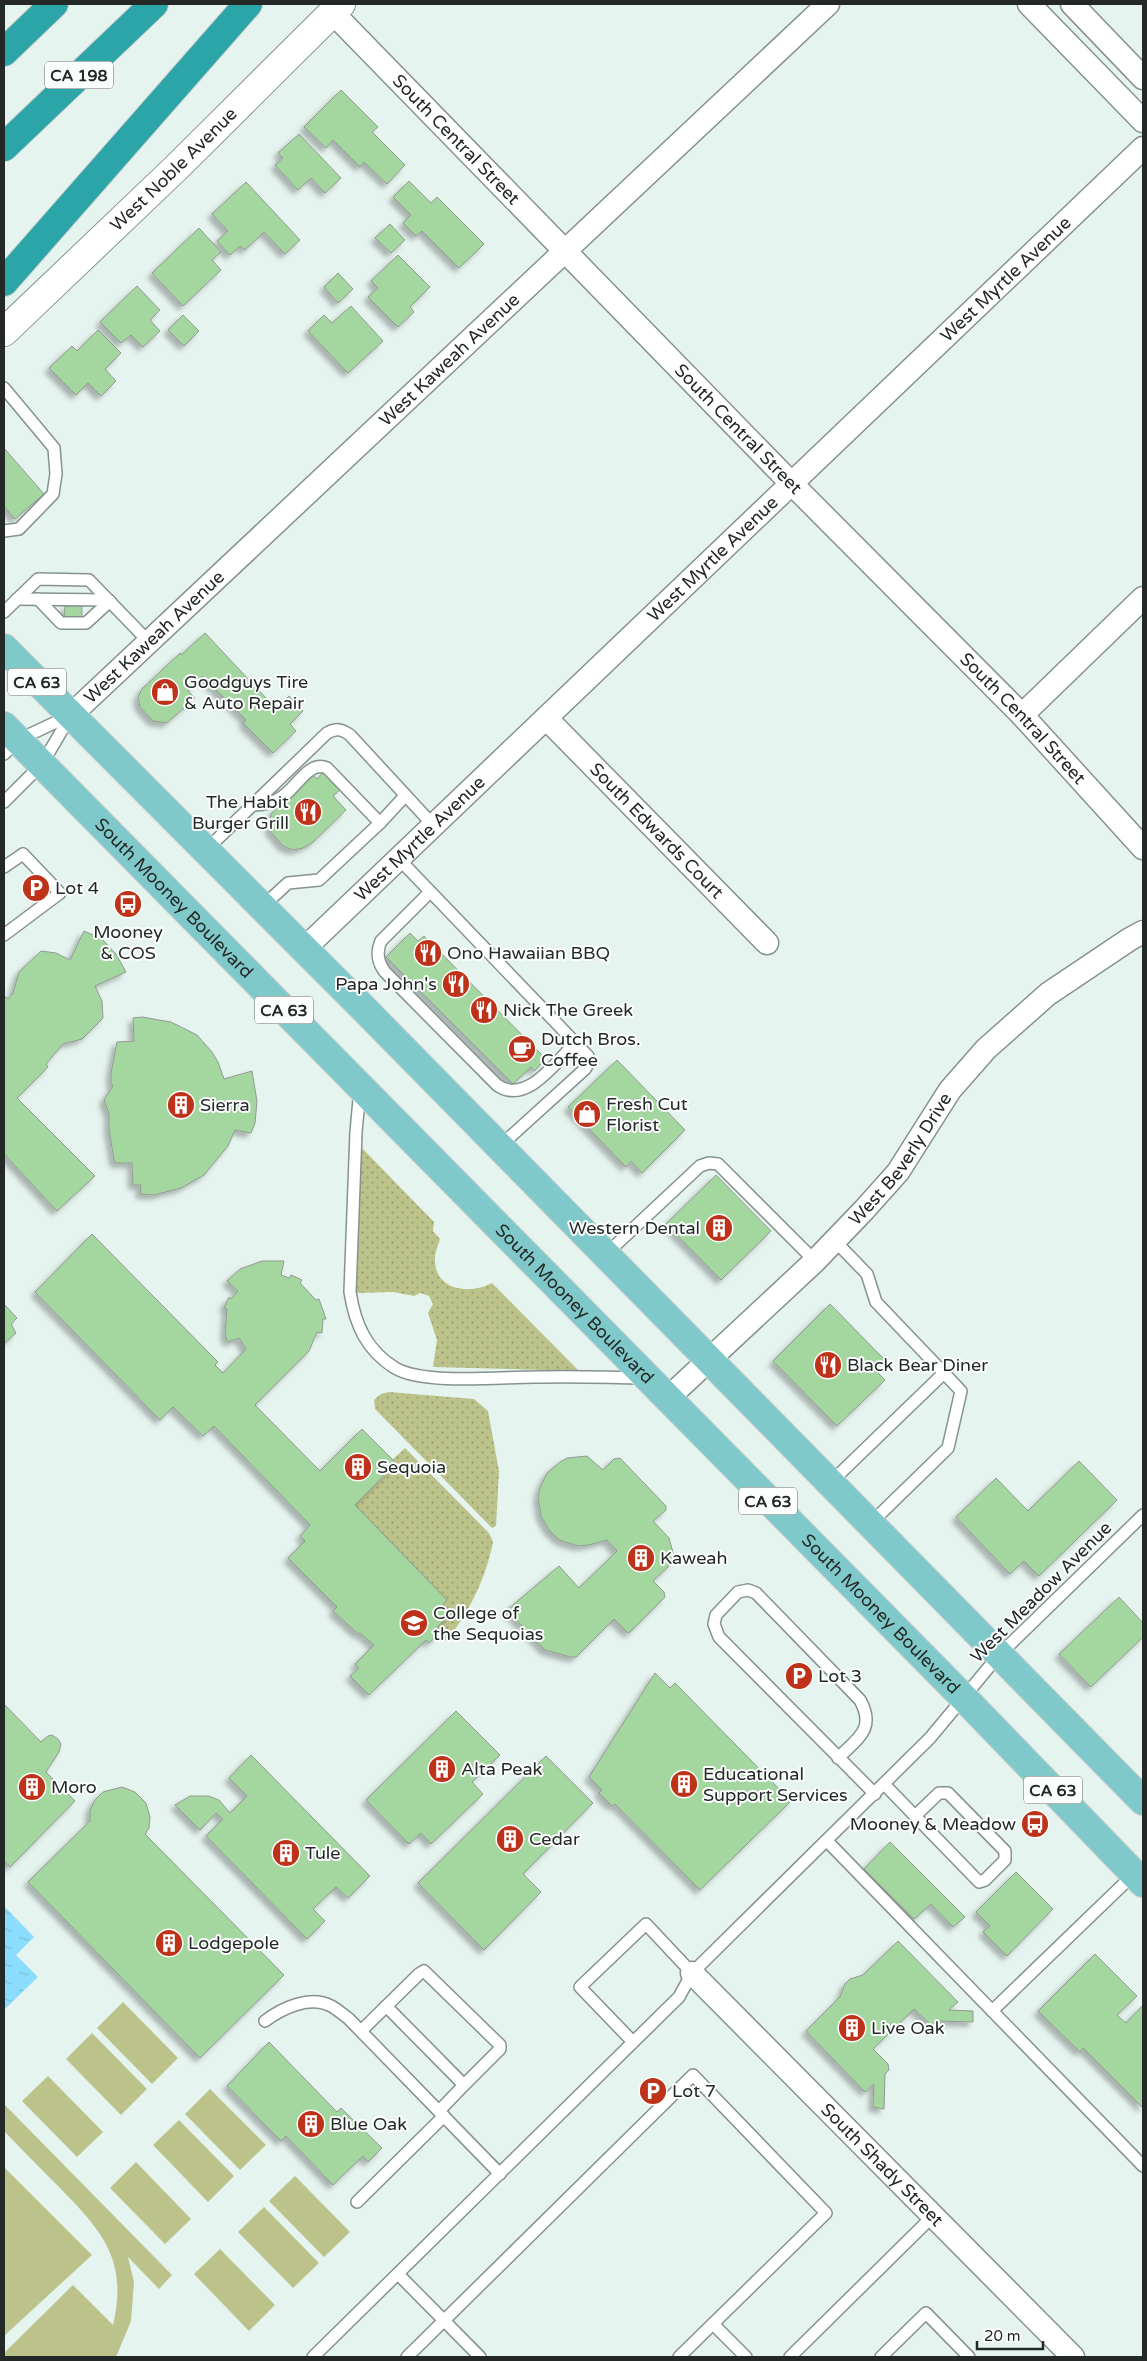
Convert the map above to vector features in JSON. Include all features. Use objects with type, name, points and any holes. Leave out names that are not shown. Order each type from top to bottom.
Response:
[{"type":"highway","points":[[4,52],[54,4]]},
{"type":"highway","name":"CA 198","points":[[4,147],[154,4]]},
{"type":"highway","points":[[4,282],[248,4]]},
{"type":"main road","name":"West Noble Avenue","points":[[4,332],[177,167],[336,8]]},
{"type":"main road","name":"CA 63","points":[[4,648],[304,949],[830,1483],[872,1523],[1143,1801]]},
{"type":"main road","name":"South Mooney Boulevard","points":[[8,740],[42,764],[963,1697],[1139,1879]]},
{"type":"street","name":"West Kaweah Avenue","points":[[71,715],[828,4]]},
{"type":"street","points":[[1029,4],[1143,121]]},
{"type":"street","points":[[1072,4],[1143,78]]},
{"type":"street","name":"South Central Street","points":[[336,8],[566,251],[791,483],[1022,715],[1143,848]]},
{"type":"street","name":"West Myrtle Avenue","points":[[304,949],[1143,148]]},
{"type":"street","points":[[1022,715],[1143,598]]},
{"type":"street","name":"South Edwards Court","points":[[546,718],[767,942]]},
{"type":"street","name":"West Beverly Drive","points":[[667,1399],[835,1241],[898,1172],[950,1090],[986,1049],[1048,994],[1130,938],[1143,932]]},
{"type":"street","name":"South Shady Street","points":[[692,1973],[1073,2357]]},
{"type":"lane","points":[[4,388],[54,448],[56,474],[53,494],[19,529],[4,531]]},
{"type":"lane","points":[[4,612],[38,579],[89,580],[149,642]]},
{"type":"lane","points":[[17,599],[109,601]]},
{"type":"lane","points":[[38,599],[61,623],[86,623],[109,601]]},
{"type":"lane","points":[[8,740],[71,715]]},
{"type":"lane","points":[[4,802],[42,764],[71,715]]},
{"type":"lane","points":[[206,850],[327,733],[334,729],[344,730],[350,735],[433,825]]},
{"type":"lane","points":[[253,805],[273,802],[285,796],[310,770],[316,766],[323,766],[380,823]]},
{"type":"lane","points":[[262,907],[288,883],[319,880],[380,823],[403,793]]},
{"type":"lane","points":[[4,867],[23,854],[60,892],[4,935]]},
{"type":"lane","points":[[398,858],[580,1046],[589,1062],[585,1069],[499,1147]]},
{"type":"lane","points":[[430,892],[381,941],[378,947],[378,961],[386,972],[497,1085],[508,1091],[514,1092],[528,1088],[580,1046]]},
{"type":"lane","points":[[361,1088],[356,1132],[350,1292],[352,1311],[364,1339],[378,1356],[397,1369],[430,1378],[588,1376],[647,1378]]},
{"type":"lane","points":[[605,1255],[700,1166],[709,1163],[718,1164],[815,1260]]},
{"type":"lane","points":[[835,1241],[867,1274],[876,1302],[961,1391],[948,1448],[872,1523]]},
{"type":"lane","points":[[830,1483],[944,1374]]},
{"type":"lane","name":"West Meadow Avenue","points":[[313,2357],[679,1997],[692,1973],[875,1794],[930,1738],[999,1655],[1143,1515]]},
{"type":"lane","points":[[838,1758],[862,1735],[867,1724],[865,1711],[860,1700],[756,1593],[748,1590],[738,1592],[716,1615],[714,1624],[719,1637],[838,1758],[875,1794]]},
{"type":"lane","points":[[884,1784],[915,1816],[979,1882],[985,1880],[1005,1860],[1005,1851],[948,1793],[939,1793],[915,1816]]},
{"type":"lane","points":[[826,1841],[1143,2166]]},
{"type":"lane","points":[[992,2011],[1139,1879]]},
{"type":"lane","points":[[633,2042],[580,1987],[646,1924],[692,1973]]},
{"type":"lane","points":[[357,2202],[441,2113],[464,2085],[501,2048],[424,1971],[361,2031]]},
{"type":"lane","points":[[265,2021],[290,2007],[305,2003],[330,2005],[348,2018],[500,2174]]},
{"type":"lane","points":[[386,2006],[464,2085]]},
{"type":"lane","points":[[407,2357],[693,2075],[826,2213],[679,2357]]},
{"type":"lane","points":[[790,2357],[933,2216]]},
{"type":"lane","points":[[398,2274],[480,2357]]},
{"type":"lane","points":[[881,2357],[926,2314],[969,2357]]},
{"type":"lane","points":[[713,2324],[746,2357]]},
{"type":"green space","points":[[357,1143],[434,1222],[433,1231],[440,1239],[435,1262],[437,1272],[442,1279],[449,1285],[466,1289],[475,1289],[492,1283],[579,1371],[433,1367],[437,1340],[428,1313],[433,1304],[429,1296],[420,1293],[414,1296],[393,1292],[356,1293]]},
{"type":"green space","points":[[389,1392],[474,1399],[488,1411],[499,1471],[496,1526],[492,1528],[375,1409],[374,1400],[381,1394]]},
{"type":"green space","points":[[405,1448],[489,1533],[493,1542],[486,1569],[476,1594],[462,1619],[446,1641],[435,1629],[452,1613],[355,1505],[396,1464],[392,1460]]},
{"type":"green space","points":[[123,2002],[178,2058],[152,2084],[97,2028]]},
{"type":"green space","points":[[92,2033],[147,2089],[121,2115],[66,2059]]},
{"type":"green space","points":[[48,2076],[103,2132],[77,2157],[22,2101]]},
{"type":"green space","points":[[210,2089],[266,2145],[240,2170],[185,2114]]},
{"type":"green space","points":[[4,2104],[172,2275],[159,2289],[128,2257],[134,2282],[131,2321],[116,2357],[4,2357],[4,2353],[73,2285],[113,2325],[117,2302],[117,2282],[114,2265],[108,2249],[89,2219],[4,2131]]},
{"type":"green space","points":[[179,2120],[234,2176],[208,2202],[153,2145]]},
{"type":"green space","points":[[136,2162],[191,2219],[165,2244],[110,2188]]},
{"type":"green space","points":[[4,2167],[92,2255],[4,2336]]},
{"type":"green space","points":[[295,2176],[350,2232],[324,2257],[269,2201]]},
{"type":"green space","points":[[264,2207],[319,2263],[293,2288],[238,2232]]},
{"type":"green space","points":[[220,2249],[275,2305],[249,2331],[194,2274]]},
{"type":"water","points":[[4,1906],[34,1937],[16,1955],[38,1977],[4,2010]]},
{"type":"building","points":[[341,90],[378,127],[372,132],[405,165],[387,184],[364,162],[360,167],[333,140],[326,148],[304,127]]},
{"type":"building","points":[[299,134],[341,178],[325,193],[311,178],[298,190],[275,165],[283,158],[278,153]]},
{"type":"building","points":[[409,181],[431,203],[437,197],[484,244],[459,268],[422,231],[416,236],[403,223],[411,215],[393,197]]},
{"type":"building","points":[[246,182],[300,240],[285,254],[264,232],[245,250],[240,246],[230,255],[217,241],[228,231],[212,214]]},
{"type":"building","points":[[390,224],[405,240],[391,253],[375,238]]},
{"type":"building","points":[[199,228],[221,252],[212,260],[221,270],[183,306],[152,273]]},
{"type":"building","points":[[398,255],[430,287],[410,307],[414,312],[398,327],[368,297],[378,288],[371,281]]},
{"type":"building","points":[[338,273],[353,289],[338,303],[324,287]]},
{"type":"building","points":[[137,286],[160,310],[150,320],[160,331],[143,347],[131,335],[121,343],[100,322]]},
{"type":"building","points":[[351,306],[383,341],[348,373],[308,331],[324,315],[332,323]]},
{"type":"building","points":[[183,315],[199,331],[184,346],[168,330]]},
{"type":"building","points":[[98,330],[121,353],[105,369],[116,381],[101,396],[88,383],[76,395],[49,368],[72,346],[77,351]]},
{"type":"building","points":[[4,448],[44,494],[15,519],[4,506]]},
{"type":"building","points":[[65,606],[82,606],[82,617],[64,617]]},
{"type":"building","name":"Goodguys Tire & Auto Repair","points":[[205,633],[268,700],[275,710],[289,696],[303,711],[290,724],[296,731],[273,753],[243,723],[246,720],[202,676],[188,691],[195,698],[167,723],[153,721],[140,707],[138,697],[142,689],[180,653],[181,655]]},
{"type":"building","name":"The Habit Burger Grill","points":[[323,772],[340,790],[333,796],[346,810],[312,843],[303,848],[293,850],[283,846],[271,832],[269,823],[271,814],[312,774],[317,779]]},
{"type":"building","points":[[84,931],[102,939],[116,954],[126,972],[95,986],[102,1001],[103,1018],[82,1039],[63,1044],[46,1064],[48,1067],[17,1098],[95,1176],[57,1211],[4,1154],[4,998],[8,999],[13,993],[19,972],[41,951],[56,953],[70,960]]},
{"type":"building","points":[[410,933],[418,941],[424,936],[546,1059],[534,1071],[531,1067],[513,1084],[386,957]]},
{"type":"building","name":"Sierra","points":[[142,1017],[171,1022],[197,1035],[212,1052],[224,1079],[252,1071],[257,1101],[255,1123],[251,1133],[235,1130],[228,1146],[204,1175],[181,1188],[154,1195],[140,1194],[141,1185],[133,1185],[132,1163],[116,1163],[114,1160],[109,1129],[109,1114],[104,1100],[113,1086],[111,1083],[111,1073],[117,1042],[134,1041],[133,1018]]},
{"type":"building","points":[[617,1060],[685,1130],[642,1173],[631,1161],[626,1167],[568,1107]]},
{"type":"building","name":"Western Dental","points":[[716,1175],[771,1231],[721,1280],[666,1224]]},
{"type":"building","name":"Sequoia","points":[[92,1234],[218,1362],[215,1365],[223,1373],[246,1349],[239,1338],[228,1342],[225,1335],[227,1309],[224,1308],[229,1297],[231,1299],[238,1291],[227,1281],[240,1269],[262,1261],[284,1261],[281,1275],[289,1278],[291,1275],[302,1280],[300,1283],[316,1300],[319,1299],[326,1319],[323,1319],[322,1333],[317,1332],[309,1351],[255,1405],[320,1471],[362,1429],[396,1463],[355,1505],[447,1600],[443,1604],[452,1613],[435,1629],[439,1634],[429,1643],[426,1640],[369,1695],[350,1676],[359,1668],[355,1664],[374,1645],[360,1633],[358,1634],[333,1611],[337,1607],[288,1558],[305,1541],[300,1536],[310,1525],[214,1426],[203,1436],[173,1407],[160,1420],[35,1292]]},
{"type":"building","points":[[4,1304],[17,1318],[11,1324],[16,1333],[4,1344]]},
{"type":"building","name":"Black Bear Diner","points":[[830,1304],[884,1359],[874,1369],[885,1380],[837,1426],[773,1361]]},
{"type":"building","name":"Kaweah","points":[[587,1456],[603,1470],[614,1459],[620,1458],[666,1506],[666,1510],[653,1521],[669,1538],[674,1556],[670,1565],[653,1581],[664,1592],[665,1597],[630,1632],[628,1633],[614,1619],[576,1657],[570,1657],[545,1650],[507,1610],[559,1566],[579,1588],[617,1551],[607,1540],[578,1546],[558,1539],[549,1530],[541,1516],[538,1498],[540,1488],[547,1473],[567,1458]]},
{"type":"building","points":[[1079,1461],[1117,1500],[1039,1576],[1024,1561],[1010,1574],[956,1517],[996,1478],[1028,1511]]},
{"type":"building","points":[[1119,1597],[1143,1623],[1143,1637],[1091,1687],[1059,1654]]},
{"type":"building","name":"Educational Support Services","points":[[655,1673],[670,1688],[675,1683],[791,1801],[700,1890],[615,1804],[612,1806],[599,1793],[602,1790],[589,1777]]},
{"type":"building","name":"Moro","points":[[4,1704],[41,1742],[52,1735],[58,1739],[61,1744],[59,1752],[46,1772],[75,1801],[10,1867],[4,1860]]},
{"type":"building","name":"Alta Peak","points":[[456,1711],[500,1755],[472,1782],[483,1794],[431,1844],[421,1833],[409,1844],[366,1800]]},
{"type":"building","name":"Tule","points":[[251,1755],[370,1876],[348,1898],[336,1887],[313,1909],[325,1921],[307,1939],[206,1836],[223,1819],[216,1813],[200,1830],[175,1805],[190,1796],[209,1796],[219,1800],[230,1813],[247,1796],[229,1778]]},
{"type":"building","name":"Cedar","points":[[546,1756],[593,1803],[523,1874],[541,1892],[484,1950],[418,1883]]},
{"type":"building","name":"Lodgepole","points":[[122,1787],[135,1792],[146,1803],[150,1817],[149,1828],[145,1834],[284,1975],[200,2058],[28,1882],[90,1821],[90,1810],[95,1800],[103,1792]]},
{"type":"building","points":[[890,1842],[965,1917],[953,1927],[931,1904],[914,1919],[864,1869]]},
{"type":"building","points":[[1016,1872],[1053,1909],[1007,1956],[983,1932],[990,1926],[976,1912]]},
{"type":"building","name":"Live Oak","points":[[898,1941],[958,2002],[949,2010],[973,2011],[973,2022],[939,2021],[930,2024],[914,2009],[873,2049],[888,2064],[889,2070],[885,2074],[884,2109],[873,2107],[874,2084],[865,2092],[806,2031],[840,1997],[845,1984],[850,1979],[863,1975]]},
{"type":"building","points":[[1095,1954],[1137,1996],[1117,2015],[1126,2023],[1143,2005],[1143,2108],[1083,2048],[1080,2052],[1038,2011]]},
{"type":"building","name":"Blue Oak","points":[[269,2042],[337,2112],[341,2108],[382,2148],[368,2162],[363,2156],[333,2185],[286,2136],[281,2141],[227,2086]]},
{"type":"place","name":"Goodguys Tire & Auto Repair","points":[[165,692]]},
{"type":"place","name":"The Habit Burger Grill","points":[[308,812]]},
{"type":"place","name":"Lot 4","points":[[36,888]]},
{"type":"place","name":"Mooney & COS","points":[[128,904]]},
{"type":"place","name":"Ono Hawaiian BBQ","points":[[428,953]]},
{"type":"place","name":"Papa John's","points":[[456,984]]},
{"type":"place","name":"Nick The Greek","points":[[484,1010]]},
{"type":"place","name":"Dutch Bros. Coffee","points":[[522,1049]]},
{"type":"place","name":"Sierra","points":[[181,1105]]},
{"type":"place","name":"Fresh Cut Florist","points":[[587,1114]]},
{"type":"place","name":"Western Dental","points":[[719,1228]]},
{"type":"place","name":"Black Bear Diner","points":[[828,1365]]},
{"type":"place","name":"Sequoia","points":[[358,1467]]},
{"type":"place","name":"Kaweah","points":[[641,1558]]},
{"type":"place","name":"College of the Sequoias","points":[[414,1623]]},
{"type":"place","name":"Lot 3","points":[[799,1676]]},
{"type":"place","name":"Alta Peak","points":[[442,1769]]},
{"type":"place","name":"Educational Support Services","points":[[684,1784]]},
{"type":"place","name":"Moro","points":[[32,1787]]},
{"type":"place","name":"Mooney & Meadow","points":[[1035,1824]]},
{"type":"place","name":"Cedar","points":[[510,1839]]},
{"type":"place","name":"Tule","points":[[286,1853]]},
{"type":"place","name":"Lodgepole","points":[[169,1943]]},
{"type":"place","name":"Live Oak","points":[[852,2028]]},
{"type":"place","name":"Lot 7","points":[[653,2091]]},
{"type":"place","name":"Blue Oak","points":[[311,2124]]}]
